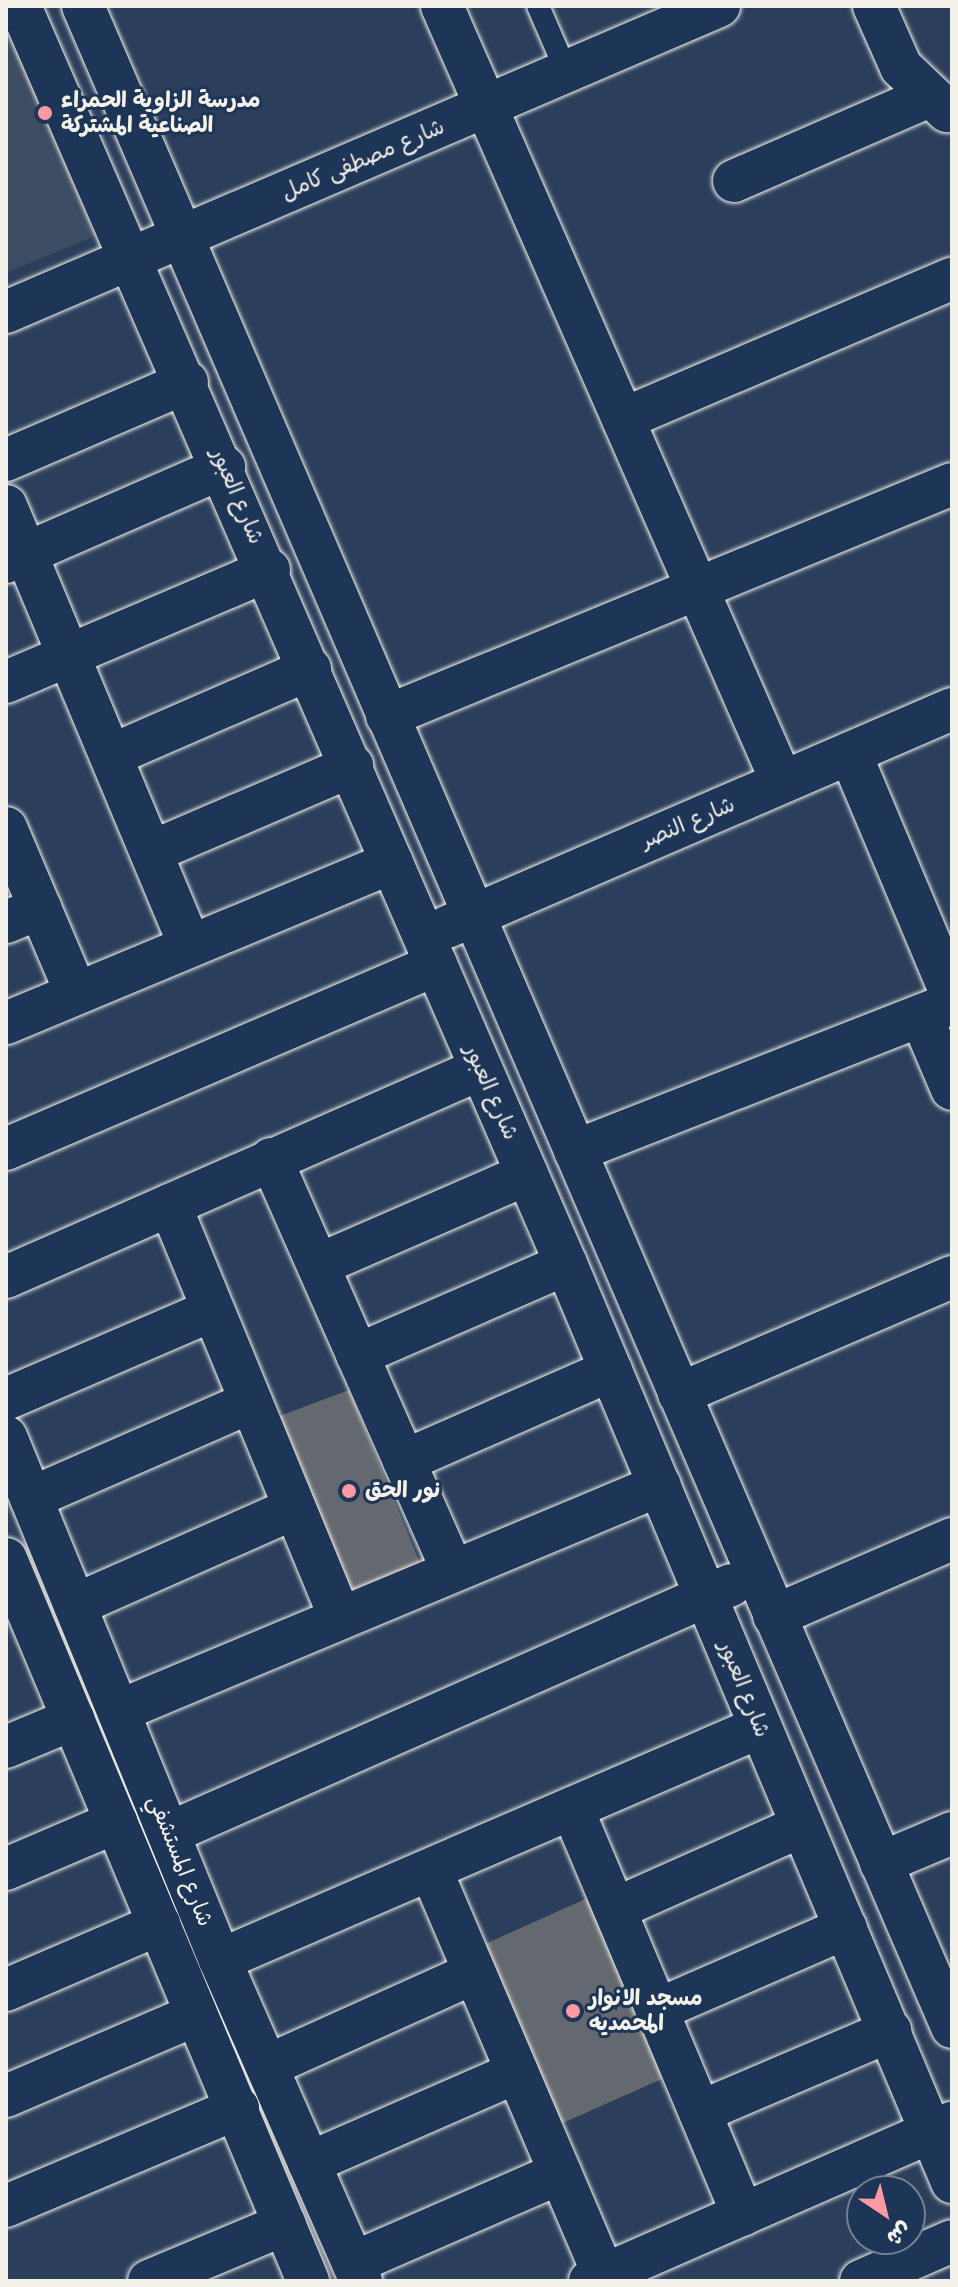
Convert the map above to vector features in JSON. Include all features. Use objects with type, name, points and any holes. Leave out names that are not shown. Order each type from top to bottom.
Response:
[{"type":"street","name":"شارع العبور","points":[[20,6],[269,570],[566,1264],[706,1596],[799,1827],[890,2031],[941,2128],[952,2182]]},
{"type":"street","points":[[83,6],[185,236],[387,716],[952,2027]]},
{"type":"street","points":[[442,6],[782,782]]},
{"type":"street","name":"شارع مصطفى كامل","points":[[6,312],[719,6]]},
{"type":"street","points":[[734,181],[940,105],[901,67],[874,6]]},
{"type":"street","points":[[623,419],[952,279]]},
{"type":"street","points":[[6,460],[187,382]]},
{"type":"street","points":[[16,558],[224,467]]},
{"type":"street","points":[[387,716],[952,484]]},
{"type":"street","points":[[6,506],[16,558],[69,655],[190,946]]},
{"type":"street","points":[[6,682],[269,570]]},
{"type":"street","points":[[112,755],[310,669]]},
{"type":"street","name":"شارع النصر","points":[[6,1149],[430,950],[473,916],[952,709]]},
{"type":"street","points":[[850,753],[942,1005],[952,1089]]},
{"type":"street","points":[[151,852],[352,766]]},
{"type":"street","points":[[6,828],[23,915],[76,993]]},
{"type":"street","points":[[6,1023],[392,862]]},
{"type":"street","points":[[575,1151],[942,1005]]},
{"type":"street","points":[[6,1277],[480,1069]]},
{"type":"street","points":[[271,1159],[453,1571]]},
{"type":"street","points":[[318,1265],[527,1174]]},
{"type":"street","points":[[170,1205],[340,1618]]},
{"type":"street","points":[[357,1355],[566,1264]]},
{"type":"street","points":[[679,1394],[952,1277]]},
{"type":"street","points":[[6,1399],[213,1310]]},
{"type":"street","points":[[404,1461],[611,1370]]},
{"type":"street","points":[[31,1498],[251,1402]]},
{"type":"street","name":"شارع المستشفي","points":[[6,1437],[220,1960],[357,2272]]},
{"type":"street","points":[[119,1711],[660,1485]]},
{"type":"street","points":[[75,1605],[295,1508]]},
{"type":"street","points":[[774,1616],[952,1539]]},
{"type":"street","name":"شارع المستشفي","points":[[6,1559],[19,1628],[73,1719],[308,2281]]},
{"type":"street","points":[[169,1833],[757,1575]]},
{"type":"street","points":[[6,1747],[73,1719]]},
{"type":"street","points":[[220,1960],[760,1727]]},
{"type":"street","points":[[572,1808],[743,2215]]},
{"type":"street","points":[[6,1869],[116,1822]]},
{"type":"street","points":[[615,1909],[799,1827]]},
{"type":"street","points":[[881,1863],[952,1833]]},
{"type":"street","points":[[431,1870],[560,2173],[597,2278],[941,2128]]},
{"type":"street","points":[[6,1990],[159,1924]]},
{"type":"street","points":[[657,2010],[846,1928]]},
{"type":"street","points":[[267,2066],[474,1973]]},
{"type":"street","points":[[6,2096],[195,2015]]},
{"type":"street","points":[[700,2112],[890,2031]]},
{"type":"street","points":[[309,2163],[517,2072]]},
{"type":"street","points":[[6,2206],[238,2108]]},
{"type":"street","points":[[357,2272],[560,2173]]},
{"type":"street","points":[[149,2281],[285,2224]]},
{"type":"street","points":[[861,2281],[952,2241]]},
{"type":"lane","points":[[538,6],[567,73]]},
{"type":"shaded area","name":"مدرسة الزاوية الحمراء الصناعية المشتركة","points":[[32,7],[136,219],[6,273],[6,29]]},
{"type":"building","name":"نور الحق","points":[[349,1390],[421,1566],[352,1600],[277,1417]]},
{"type":"building","name":"مسجد الانوار المحمديه","points":[[592,1896],[673,2074],[554,2127],[474,1949]]},
{"type":"place","name":"مدرسة الزاوية الحمراء الصناعية المشتركة","points":[[45,113]]},
{"type":"place","name":"نور الحق","points":[[349,1491]]},
{"type":"place","name":"مسجد الانوار المحمديه","points":[[573,2011]]}]
